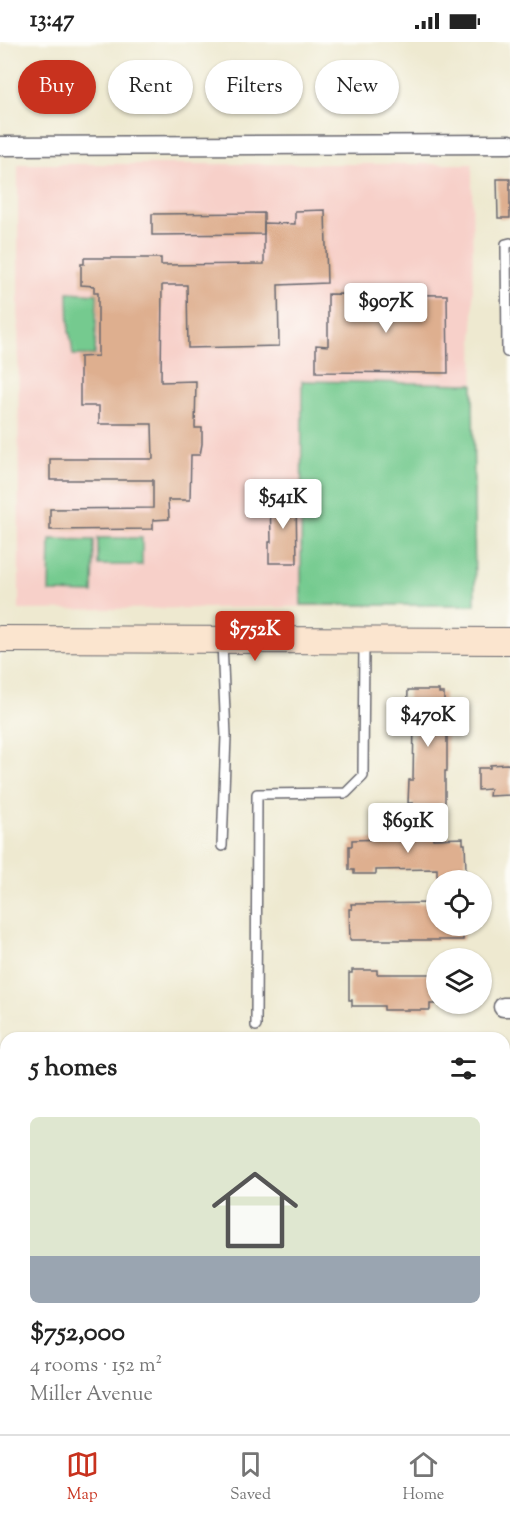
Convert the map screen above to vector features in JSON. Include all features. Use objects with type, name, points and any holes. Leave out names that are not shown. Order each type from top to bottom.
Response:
[{"type":"street","points":[[0,146],[510,144]]},
{"type":"street","points":[[0,639],[510,641]]},
{"type":"lane","points":[[510,243],[506,243],[507,352],[510,352]]},
{"type":"lane","points":[[222,640],[226,736],[222,846]]},
{"type":"lane","points":[[256,1026],[257,794],[346,793],[363,776],[364,640]]},
{"type":"shaded area","points":[[18,164],[472,164],[475,605],[19,610]]},
{"type":"green space","points":[[68,292],[97,294],[95,355],[73,355],[69,332]]},
{"type":"green space","points":[[302,381],[473,384],[475,605],[301,605]]},
{"type":"green space","points":[[98,538],[142,538],[142,565],[98,565]]},
{"type":"green space","points":[[50,539],[94,540],[93,593],[49,592]]},
{"type":"building","points":[[497,179],[510,179],[510,218],[498,218]]},
{"type":"building","points":[[325,210],[327,283],[278,285],[279,346],[188,348],[187,285],[162,285],[161,382],[196,381],[195,428],[202,428],[202,444],[200,455],[191,455],[190,500],[168,500],[169,519],[153,520],[153,529],[50,530],[50,509],[153,508],[153,480],[50,480],[50,459],[153,459],[152,424],[99,424],[99,406],[80,406],[80,357],[98,356],[98,293],[94,293],[94,286],[81,285],[81,264],[84,264],[84,258],[161,258],[161,265],[264,264],[264,223],[295,224],[295,211]]},
{"type":"building","points":[[264,213],[264,234],[152,235],[152,214]]},
{"type":"building","points":[[328,294],[447,295],[448,373],[316,372],[316,345],[328,346]]},
{"type":"building","points":[[270,496],[296,497],[297,563],[269,563]]},
{"type":"building","points":[[408,690],[439,690],[439,693],[444,693],[447,771],[445,771],[445,804],[439,804],[439,807],[413,807],[413,803],[408,803],[409,780],[413,780],[414,719],[407,719]]},
{"type":"building","points":[[510,765],[510,795],[489,796],[490,789],[478,790],[478,768]]},
{"type":"building","points":[[432,833],[433,839],[463,838],[466,870],[376,870],[376,874],[354,874],[354,870],[349,870],[349,846],[352,846],[352,840],[383,839],[382,835]]},
{"type":"building","points":[[426,903],[426,936],[463,936],[463,940],[350,940],[349,909],[352,909],[351,904]]},
{"type":"building","points":[[352,970],[377,970],[377,974],[426,974],[426,1010],[384,1010],[384,1006],[352,1006],[352,1000],[349,1000],[349,973],[352,973]]}]
